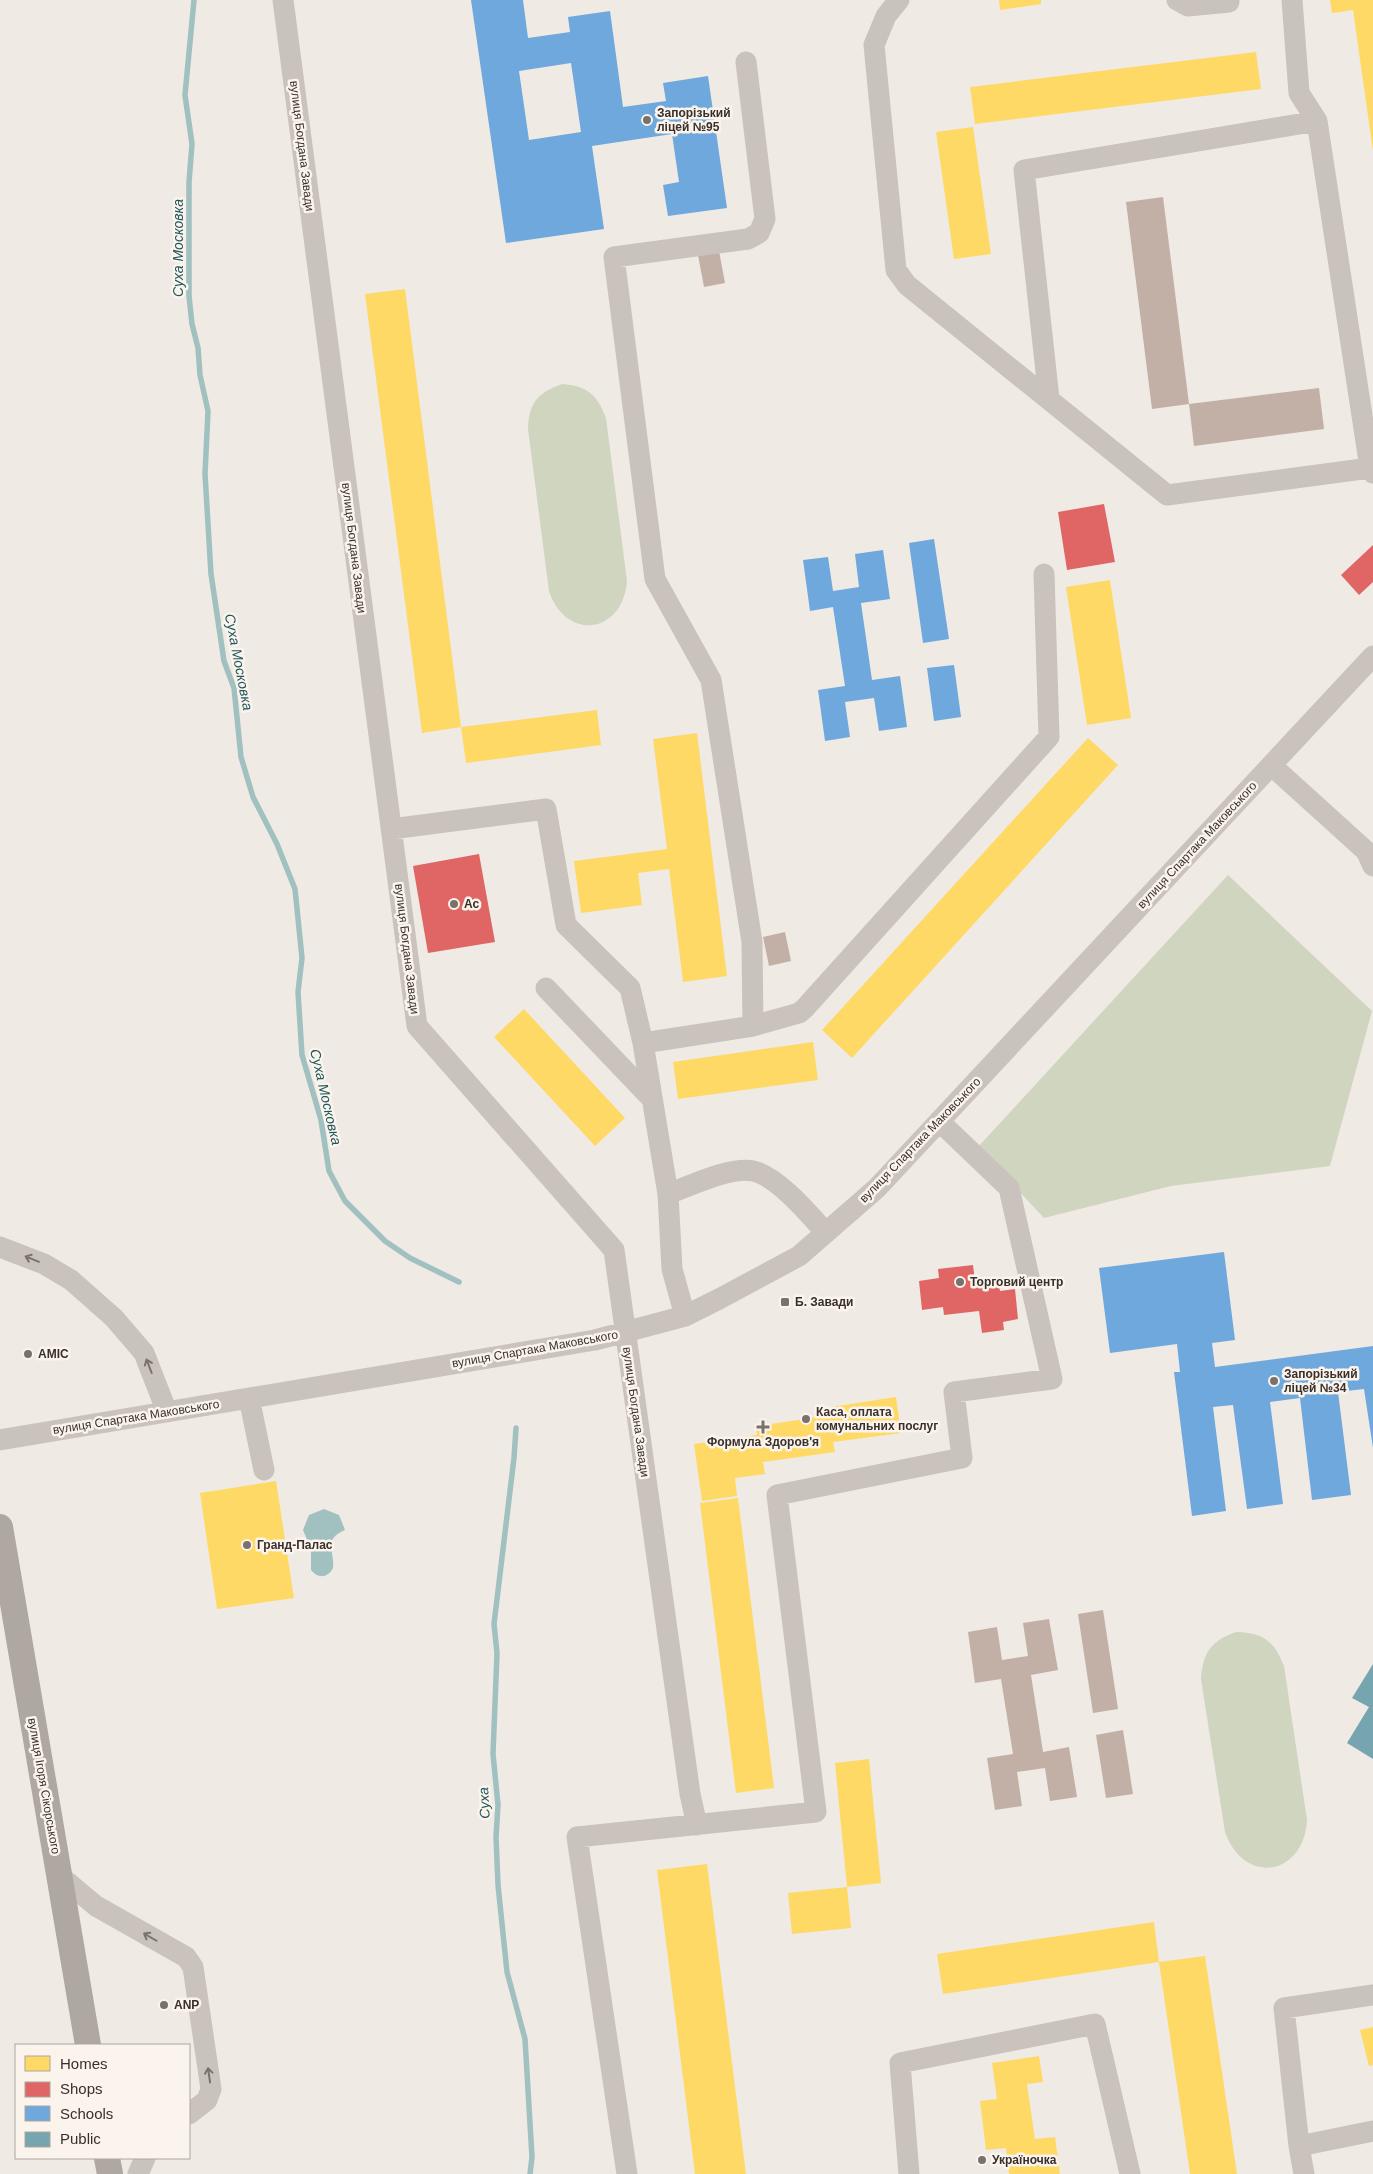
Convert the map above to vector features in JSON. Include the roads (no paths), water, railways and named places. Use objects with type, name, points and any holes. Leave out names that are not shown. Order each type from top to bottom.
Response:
[{"type":"main road","name":"вулиця Ігоря Сікорського","points":[[0,1527],[88,2044]]},
{"type":"main road","points":[[107,2159],[110,2174]]},
{"type":"street","name":"вулиця Богдана Завади","points":[[283,0],[417,1026],[614,1250],[690,1794],[697,1825]]},
{"type":"street","points":[[899,0],[886,16],[874,45],[896,270],[906,285],[1167,495],[1372,471],[1317,121],[1299,92],[1292,0]]},
{"type":"street","points":[[1177,0],[1188,6],[1229,2]]},
{"type":"street","points":[[746,62],[765,219],[759,233],[748,238],[614,257],[655,579],[711,680],[752,942],[753,1026]]},
{"type":"street","points":[[1049,399],[1024,170],[1317,121]]},
{"type":"street","points":[[643,1043],[753,1026],[799,1013],[1049,737],[1044,574]]},
{"type":"street","name":"вулиця Спартака Маковського","points":[[0,1440],[595,1340],[686,1316],[799,1256],[877,1188],[1373,656]]},
{"type":"street","points":[[1271,765],[1366,851],[1373,866]]},
{"type":"street","points":[[391,830],[546,809],[566,925],[630,988],[643,1043],[668,1194],[672,1269],[686,1316]]},
{"type":"street","points":[[546,988],[652,1100]]},
{"type":"street","points":[[627,2174],[577,1837],[816,1812],[778,1495],[962,1458],[954,1392],[1052,1379],[1009,1188],[939,1121]]},
{"type":"street","points":[[668,1194],[735,1171],[753,1171],[771,1180],[826,1233]]},
{"type":"street","points":[[0,1247],[44,1264],[71,1280],[114,1318],[144,1353],[167,1412]]},
{"type":"street","points":[[249,1398],[264,1470]]},
{"type":"street","points":[[60,1875],[96,1906],[186,1957],[193,1967],[211,2089],[207,2100],[190,2113]]},
{"type":"street","points":[[1304,2174],[1284,2008],[1373,1995]]},
{"type":"street","points":[[909,2174],[900,2063],[1095,2024],[1130,2174]]},
{"type":"street","points":[[1300,2146],[1373,2131]]},
{"type":"street","points":[[138,2174],[145,2159]]},
{"type":"water","points":[[324,1509],[339,1515],[345,1530],[338,1534],[332,1542],[333,1568],[328,1574],[320,1576],[311,1570],[311,1549],[303,1530],[309,1515]]},
{"type":"waterway","name":"Суха Московка","points":[[194,0],[185,95],[192,144],[189,182],[189,296],[192,324],[198,348],[200,375],[208,411],[205,474],[211,574],[224,661],[234,688],[241,757],[253,797],[277,844],[295,889],[302,958],[298,992],[302,1055],[321,1120],[329,1171],[345,1201],[385,1241],[410,1258],[459,1282]]},
{"type":"waterway","name":"Суха","points":[[516,1428],[494,1624],[497,1653],[493,1754],[498,1805],[496,1837],[498,1885],[507,1972],[525,2039],[532,2157],[530,2174]]},
{"type":"place","name":"Запорізький ліцей №95","points":[[647,120]]},
{"type":"place","name":"Ас","points":[[454,904]]},
{"type":"place","name":"Торговий центр","points":[[960,1282]]},
{"type":"place","name":"Б. Завади","points":[[785,1302]]},
{"type":"place","name":"AMIC","points":[[28,1354]]},
{"type":"place","name":"Запорізький ліцей №34","points":[[1274,1381]]},
{"type":"place","name":"Каса, оплата комунальних послуг","points":[[806,1419]]},
{"type":"place","name":"Формула Здоров'я","points":[[763,1427]]},
{"type":"place","name":"Гранд-Палас","points":[[247,1545]]},
{"type":"place","name":"ANP","points":[[164,2005]]},
{"type":"place","name":"Україночка","points":[[982,2160]]}]
